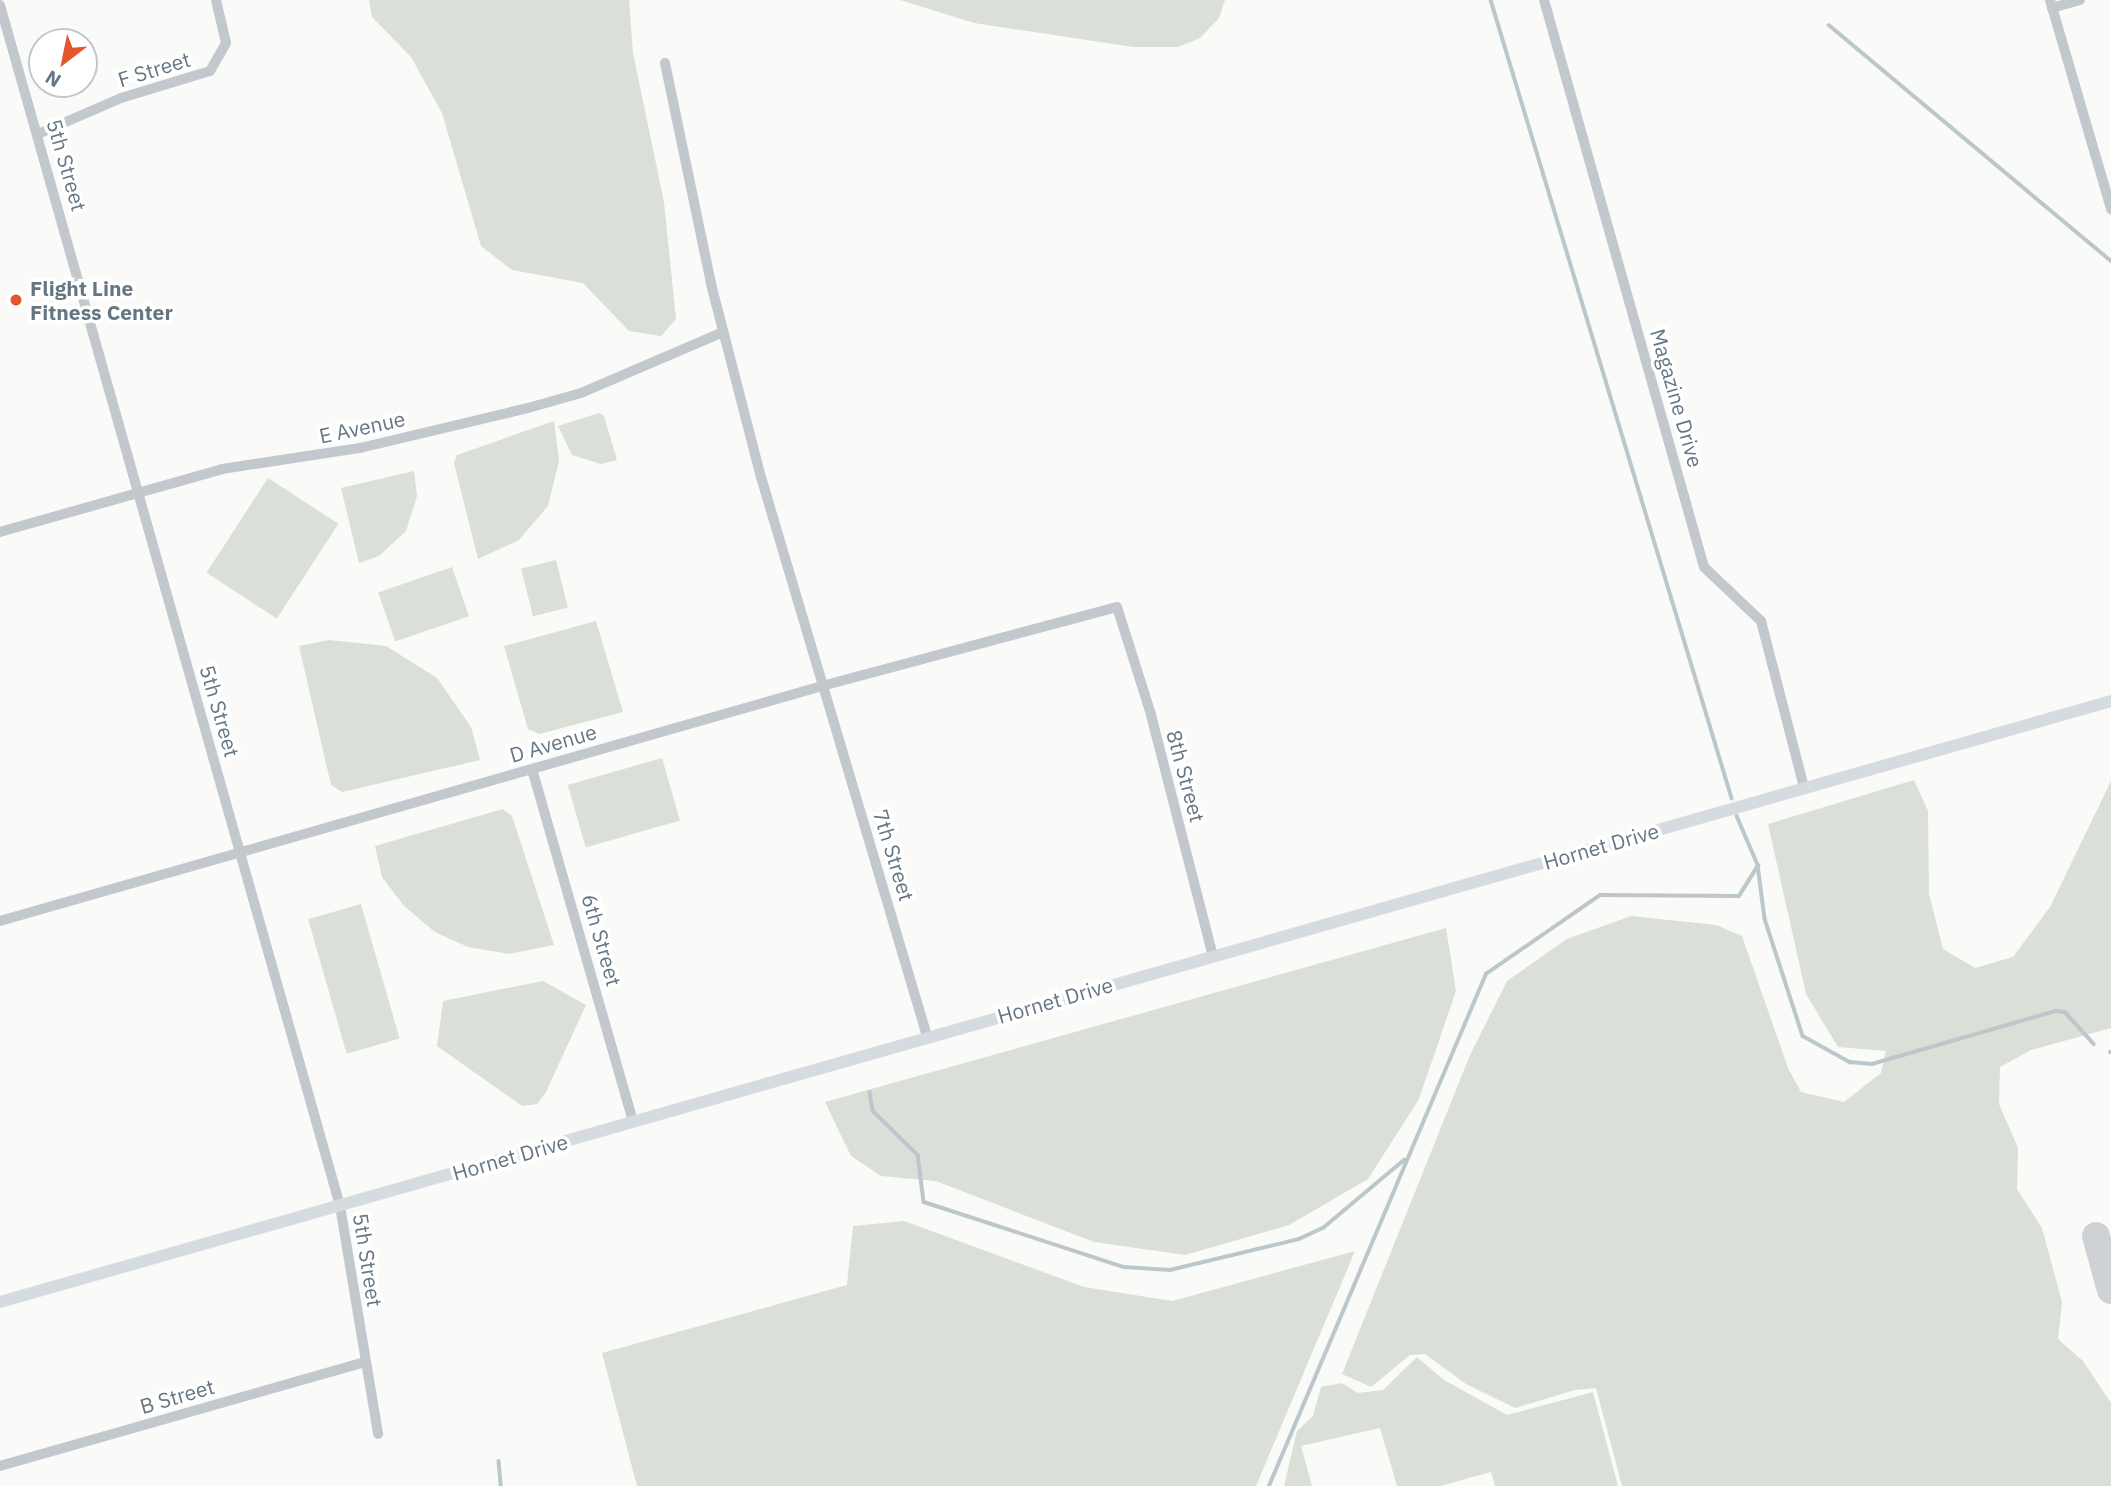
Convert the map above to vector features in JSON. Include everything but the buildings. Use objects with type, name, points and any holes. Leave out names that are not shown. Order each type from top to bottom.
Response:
[{"type":"main road","name":"Hornet Drive","points":[[0,1302],[2111,701]]},
{"type":"street","name":"F Street","points":[[38,134],[135,93],[210,71],[226,43],[216,0]]},
{"type":"street","name":"Magazine Drive","points":[[1544,0],[1704,567],[1761,621],[1804,787]]},
{"type":"street","points":[[2080,0],[2051,4],[2111,209]]},
{"type":"street","name":"5th Street","points":[[0,5],[340,1206],[378,1434]]},
{"type":"street","name":"7th Street","points":[[665,63],[723,331],[822,686],[927,1036]]},
{"type":"street","name":"E Avenue","points":[[0,532],[222,469],[360,448],[528,408],[581,393],[723,331]]},
{"type":"street","name":"D Avenue","points":[[0,921],[240,850],[822,686],[1117,607]]},
{"type":"street","name":"8th Street","points":[[1117,607],[1150,711],[1213,956]]},
{"type":"street","name":"6th Street","points":[[532,769],[633,1122]]},
{"type":"street","name":"B Street","points":[[0,1466],[365,1362]]},
{"type":"shaded area","points":[[369,0],[629,0],[633,53],[664,202],[676,319],[661,336],[629,331],[583,283],[512,270],[481,246],[442,113],[411,57],[372,17]]},
{"type":"shaded area","points":[[900,0],[1225,0],[1219,18],[1200,38],[1178,47],[1133,47],[974,23]]},
{"type":"shaded area","points":[[599,413],[604,416],[617,460],[601,464],[572,455],[558,426]]},
{"type":"shaded area","points":[[554,421],[559,461],[548,506],[519,540],[478,559],[454,463],[457,455]]},
{"type":"shaded area","points":[[414,471],[417,496],[406,531],[379,556],[359,563],[341,488]]},
{"type":"shaded area","points":[[268,478],[338,524],[277,619],[206,573]]},
{"type":"shaded area","points":[[556,560],[568,608],[533,616],[521,569]]},
{"type":"shaded area","points":[[452,567],[469,616],[395,642],[378,592]]},
{"type":"shaded area","points":[[596,621],[623,712],[539,734],[528,729],[504,646]]},
{"type":"shaded area","points":[[329,640],[386,646],[437,678],[471,727],[480,760],[342,792],[331,785],[299,646]]},
{"type":"shaded area","points":[[662,758],[680,820],[586,847],[568,785]]},
{"type":"shaded area","points":[[1914,780],[1928,811],[1929,894],[1943,949],[1975,968],[2013,957],[2050,907],[2111,781],[2111,1028],[2031,1050],[2000,1067],[1999,1104],[2018,1148],[2017,1189],[2042,1228],[2062,1302],[2058,1339],[2083,1361],[2111,1403],[2111,1486],[1622,1486],[1596,1388],[1575,1390],[1515,1408],[1466,1384],[1425,1354],[1410,1355],[1371,1387],[1342,1374],[1470,1055],[1507,981],[1567,939],[1631,916],[1716,925],[1742,936],[1788,1068],[1801,1092],[1844,1102],[1881,1073],[1886,1051],[1838,1047],[1806,994],[1768,824]]},
{"type":"shaded area","points":[[503,809],[512,816],[554,945],[509,954],[468,947],[435,932],[404,906],[382,877],[375,846]]},
{"type":"shaded area","points":[[361,904],[400,1039],[347,1054],[308,919]]},
{"type":"shaded area","points":[[1446,928],[1456,991],[1419,1099],[1368,1179],[1289,1225],[1185,1255],[1094,1242],[936,1181],[881,1176],[851,1156],[825,1102]]},
{"type":"shaded area","points":[[543,981],[586,1005],[545,1094],[537,1104],[522,1106],[437,1046],[443,1001]]},
{"type":"shaded area","points":[[904,1221],[1084,1287],[1172,1301],[1355,1251],[1256,1486],[637,1486],[602,1353],[847,1285],[853,1226]]},
{"type":"shaded area","points":[[1417,1357],[1444,1380],[1507,1415],[1593,1392],[1618,1486],[1495,1486],[1491,1472],[1440,1486],[1397,1486],[1380,1428],[1301,1446],[1312,1486],[1284,1486],[1297,1431],[1313,1416],[1321,1387],[1342,1383],[1358,1393],[1383,1390]]},
{"type":"waterway","points":[[1491,0],[1732,798]]},
{"type":"waterway","points":[[1829,25],[2111,261]]},
{"type":"waterway","points":[[1737,816],[1758,865],[1765,919],[1803,1036],[1850,1062],[1872,1064],[2056,1011],[2065,1012],[2094,1044]]},
{"type":"waterway","points":[[1269,1486],[1486,974],[1600,895],[1739,896],[1758,865]]},
{"type":"waterway","points":[[870,1092],[873,1111],[918,1155],[924,1202],[1124,1267],[1170,1270],[1299,1239],[1323,1228],[1404,1160]]},
{"type":"waterway","points":[[499,1461],[501,1486]]},
{"type":"taxiway","points":[[2096,1236],[2111,1290]]},
{"type":"place","name":"Flight Line Fitness Center","points":[[16,300]]}]
